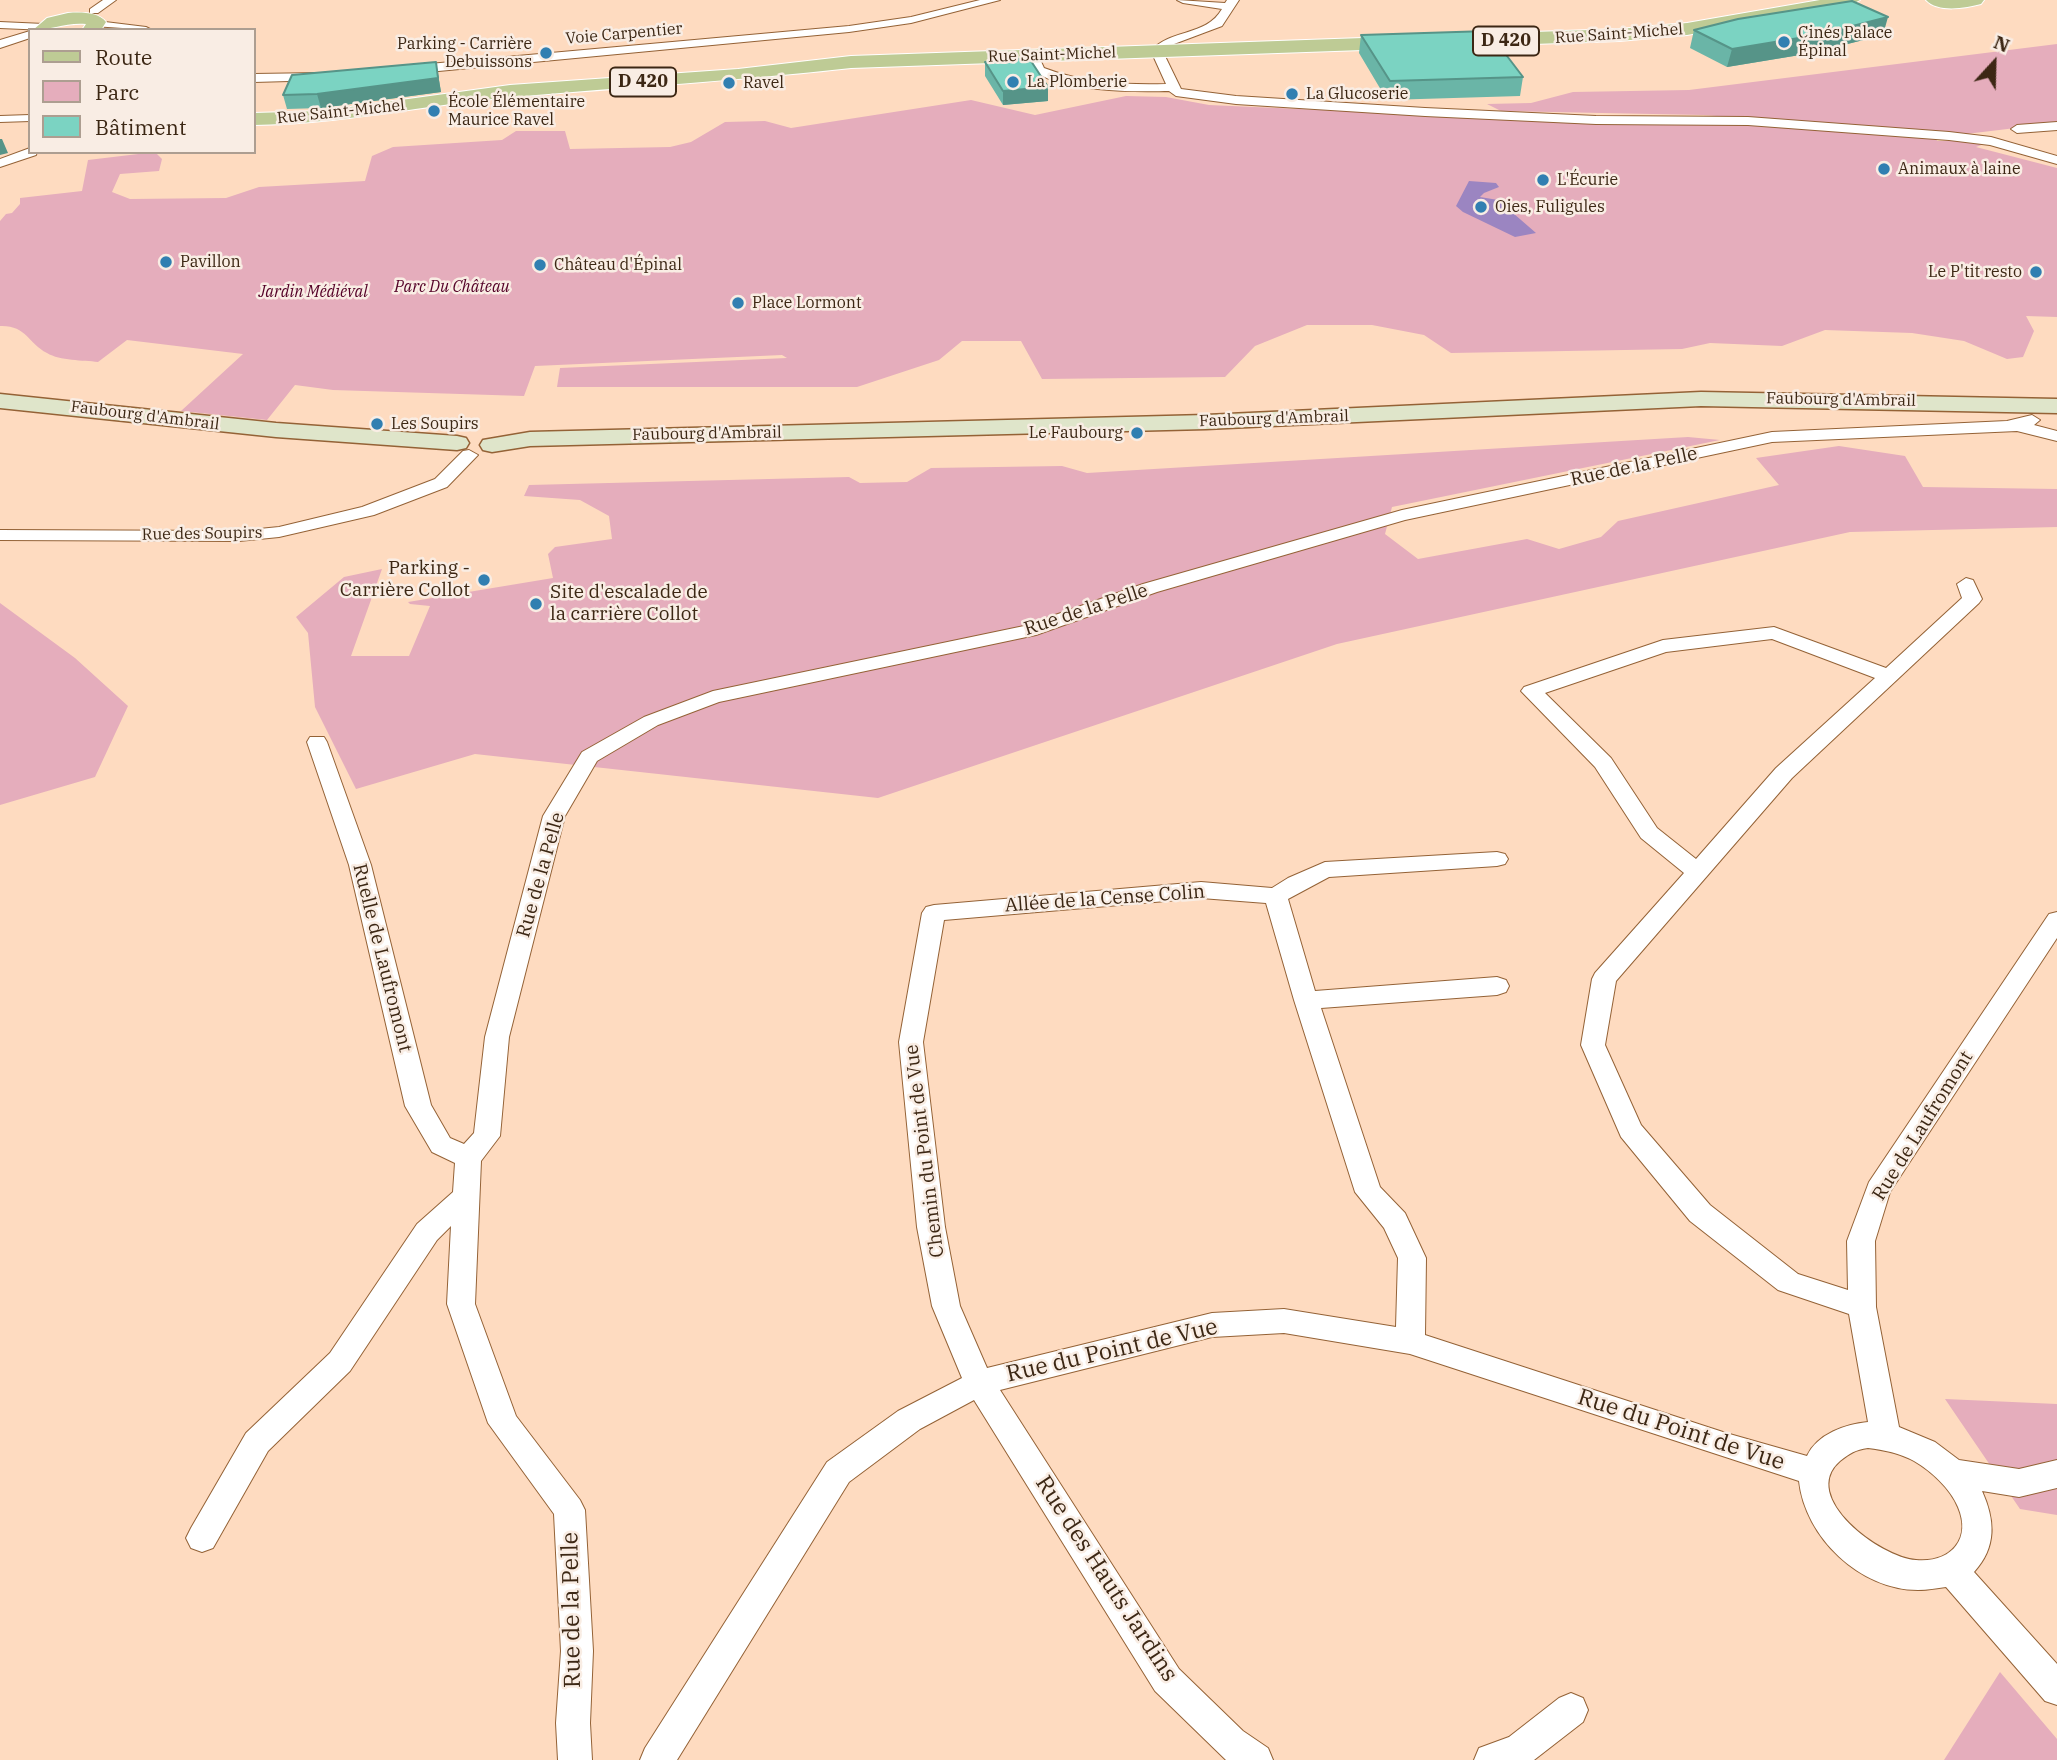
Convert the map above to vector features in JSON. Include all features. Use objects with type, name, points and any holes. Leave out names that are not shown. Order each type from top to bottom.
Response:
[{"type":"main road","name":"Rue Saint-Michel","points":[[256,120],[321,117],[510,91],[737,75],[851,62],[1619,35],[1687,29],[1851,0]]},
{"type":"main road","points":[[1934,0],[1958,3],[1975,0]]},
{"type":"main road","points":[[49,21],[90,14]]},
{"type":"main road","name":"Faubourg d'Ambrail","points":[[0,401],[463,449],[478,437],[487,439],[492,445],[556,438],[1304,418],[1701,398],[1977,403],[2026,417],[2057,406]]},
{"type":"street","points":[[90,14],[110,0]]},
{"type":"street","name":"Voie Carpentier","points":[[389,71],[849,29],[911,20],[994,0]]},
{"type":"street","points":[[1183,0],[1230,4],[1220,23],[1201,33],[1164,44],[1157,51],[1176,92],[1249,101],[1597,120],[1748,121],[1949,136],[2001,144],[2057,160]]},
{"type":"street","points":[[90,14],[139,28]]},
{"type":"street","points":[[0,25],[49,21]]},
{"type":"street","points":[[0,44],[28,31]]},
{"type":"street","points":[[1034,55],[1039,70],[1052,76],[1127,89],[1173,87]]},
{"type":"street","points":[[256,78],[335,76]]},
{"type":"street","points":[[0,119],[28,118]]},
{"type":"street","points":[[2017,129],[2057,126]]},
{"type":"street","points":[[0,163],[28,153]]},
{"type":"street","points":[[2026,417],[2051,435]]},
{"type":"street","name":"Rue de la Pelle","points":[[575,1760],[573,1723],[577,1651],[569,1510],[503,1423],[461,1304],[468,1158],[487,1136],[497,1037],[554,816],[589,757],[651,721],[713,697],[1029,631],[1150,589],[1402,515],[1772,437],[2026,417]]},
{"type":"street","name":"Rue des Soupirs","points":[[0,535],[239,536],[279,532],[368,511],[424,491],[441,483],[463,449]]},
{"type":"street","points":[[1862,1307],[1788,1282],[1700,1213],[1630,1130],[1593,1045],[1604,979],[1784,773],[1972,599],[1966,584]]},
{"type":"street","points":[[1698,872],[1648,834],[1603,762],[1531,691],[1663,646],[1774,633],[1889,676]]},
{"type":"street","name":"Ruelle de Laufromont","points":[[317,741],[360,864],[418,1106],[441,1145],[468,1158]]},
{"type":"street","points":[[1410,1342],[1412,1258],[1395,1221],[1368,1192],[1306,1000],[1276,896],[1296,883],[1325,870],[1497,859]]},
{"type":"street","name":"Allée de la Cense Colin","points":[[934,913],[1201,890],[1276,896]]},
{"type":"street","name":"Chemin du Point de Vue","points":[[934,913],[911,1042],[931,1227],[946,1306],[979,1383]]},
{"type":"street","name":"Rue de Laufromont","points":[[1886,1436],[1862,1307],[1861,1241],[1878,1189],[2057,920]]},
{"type":"street","points":[[1306,1000],[1497,986]]},
{"type":"street","points":[[202,1538],[257,1442],[340,1362],[427,1232],[466,1196]]},
{"type":"street","name":"Rue du Point de Vue","points":[[657,1760],[838,1472],[909,1420],[979,1383],[1212,1325],[1284,1321],[1410,1342],[1726,1446],[1815,1472]]},
{"type":"street","name":"Rue des Hauts Jardins","points":[[979,1383],[1167,1680],[1231,1743],[1253,1760]]},
{"type":"street","points":[[1868,1435],[1886,1436],[1913,1445],[1954,1473],[1970,1497],[1979,1528],[1973,1550],[1952,1571],[1927,1577],[1908,1576],[1878,1566],[1850,1549],[1829,1526],[1824,1516],[1815,1495],[1815,1472],[1825,1452],[1843,1440],[1868,1435]]},
{"type":"street","points":[[1954,1473],[2019,1483],[2057,1474]]},
{"type":"street","points":[[1952,1571],[2057,1689]]},
{"type":"street","points":[[1490,1760],[1519,1750],[1571,1710]]},
{"type":"green space","points":[[2057,44],[2057,123],[1966,134],[1703,115],[1501,111],[1487,104],[1531,103],[1573,92],[1689,90]]},
{"type":"green space","name":"Parc Du Château","points":[[1126,96],[1166,97],[1209,105],[1639,124],[1744,123],[1935,137],[1937,141],[1991,137],[1998,139],[1976,147],[2057,168],[2057,317],[2026,316],[2034,331],[2023,357],[2007,359],[1964,341],[1912,333],[1825,330],[1782,346],[1710,343],[1682,349],[1451,353],[1424,335],[1372,325],[1307,325],[1255,346],[1225,377],[1042,379],[1021,341],[962,341],[939,360],[857,387],[557,387],[560,368],[787,358],[782,355],[535,366],[524,396],[333,390],[295,385],[267,420],[181,411],[243,354],[127,340],[98,362],[72,360],[52,356],[16,328],[0,326],[0,221],[20,204],[20,198],[82,191],[88,160],[157,154],[162,159],[159,171],[120,174],[112,192],[130,199],[226,198],[259,187],[365,181],[372,156],[393,147],[502,140],[516,131],[565,131],[570,149],[670,147],[691,142],[725,122],[765,121],[791,128],[971,100],[1035,115]]},
{"type":"green space","points":[[1688,437],[1720,440],[1392,507],[1385,534],[1418,559],[1527,539],[1559,549],[1601,537],[1618,521],[1779,485],[1756,458],[1839,446],[1905,456],[1923,487],[2057,489],[2057,527],[1850,532],[1337,644],[878,798],[475,754],[356,789],[315,707],[308,633],[296,617],[344,577],[382,569],[351,656],[409,656],[430,606],[408,602],[553,578],[548,554],[555,547],[612,539],[609,516],[580,500],[524,496],[529,485],[849,477],[860,483],[907,482],[931,468],[1062,466],[1087,473]]},
{"type":"green space","points":[[0,603],[75,658],[128,706],[95,777],[0,805]]},
{"type":"green space","points":[[1945,1399],[2057,1404],[2057,1515],[2020,1509]]},
{"type":"green space","points":[[2000,1672],[2057,1739],[2057,1760],[1944,1760]]},
{"type":"shaded area","points":[[1469,181],[1496,183],[1499,187],[1480,197],[1498,200],[1536,233],[1515,237],[1463,212],[1456,206]]},
{"type":"building","points":[[1852,1],[1888,17],[1817,35],[1732,49],[1694,30],[1738,19]]},
{"type":"building","points":[[1488,31],[1523,77],[1390,81],[1361,35]]},
{"type":"building","points":[[1029,58],[1048,87],[1003,91],[985,62]]},
{"type":"building","points":[[436,62],[438,78],[317,94],[283,95],[292,75]]},
{"type":"place","name":"Cinés Palace Épinal","points":[[1784,42]]},
{"type":"place","name":"Parking - Carrière Debuissons","points":[[546,53]]},
{"type":"place","name":"La Plomberie","points":[[1013,82]]},
{"type":"place","name":"Ravel","points":[[729,83]]},
{"type":"place","name":"La Glucoserie","points":[[1292,94]]},
{"type":"place","name":"École Élémentaire Maurice Ravel","points":[[434,111]]},
{"type":"place","name":"Animaux à laine","points":[[1884,169]]},
{"type":"place","name":"L'Écurie","points":[[1543,180]]},
{"type":"place","name":"Oies, Fuligules","points":[[1481,207]]},
{"type":"place","name":"Pavillon","points":[[166,262]]},
{"type":"place","name":"Château d'Épinal","points":[[540,265]]},
{"type":"place","name":"Le P'tit resto","points":[[2036,272]]},
{"type":"place","name":"Place Lormont","points":[[738,303]]},
{"type":"place","name":"Les Soupirs","points":[[377,424]]},
{"type":"place","name":"Le Faubourg","points":[[1137,433]]},
{"type":"place","name":"Parking - Carrière Collot","points":[[484,580]]},
{"type":"place","name":"Site d'escalade de la carrière Collot","points":[[536,604]]},
{"type":"park label","name":"Jardin Médiéval","points":[[313,292]]}]
